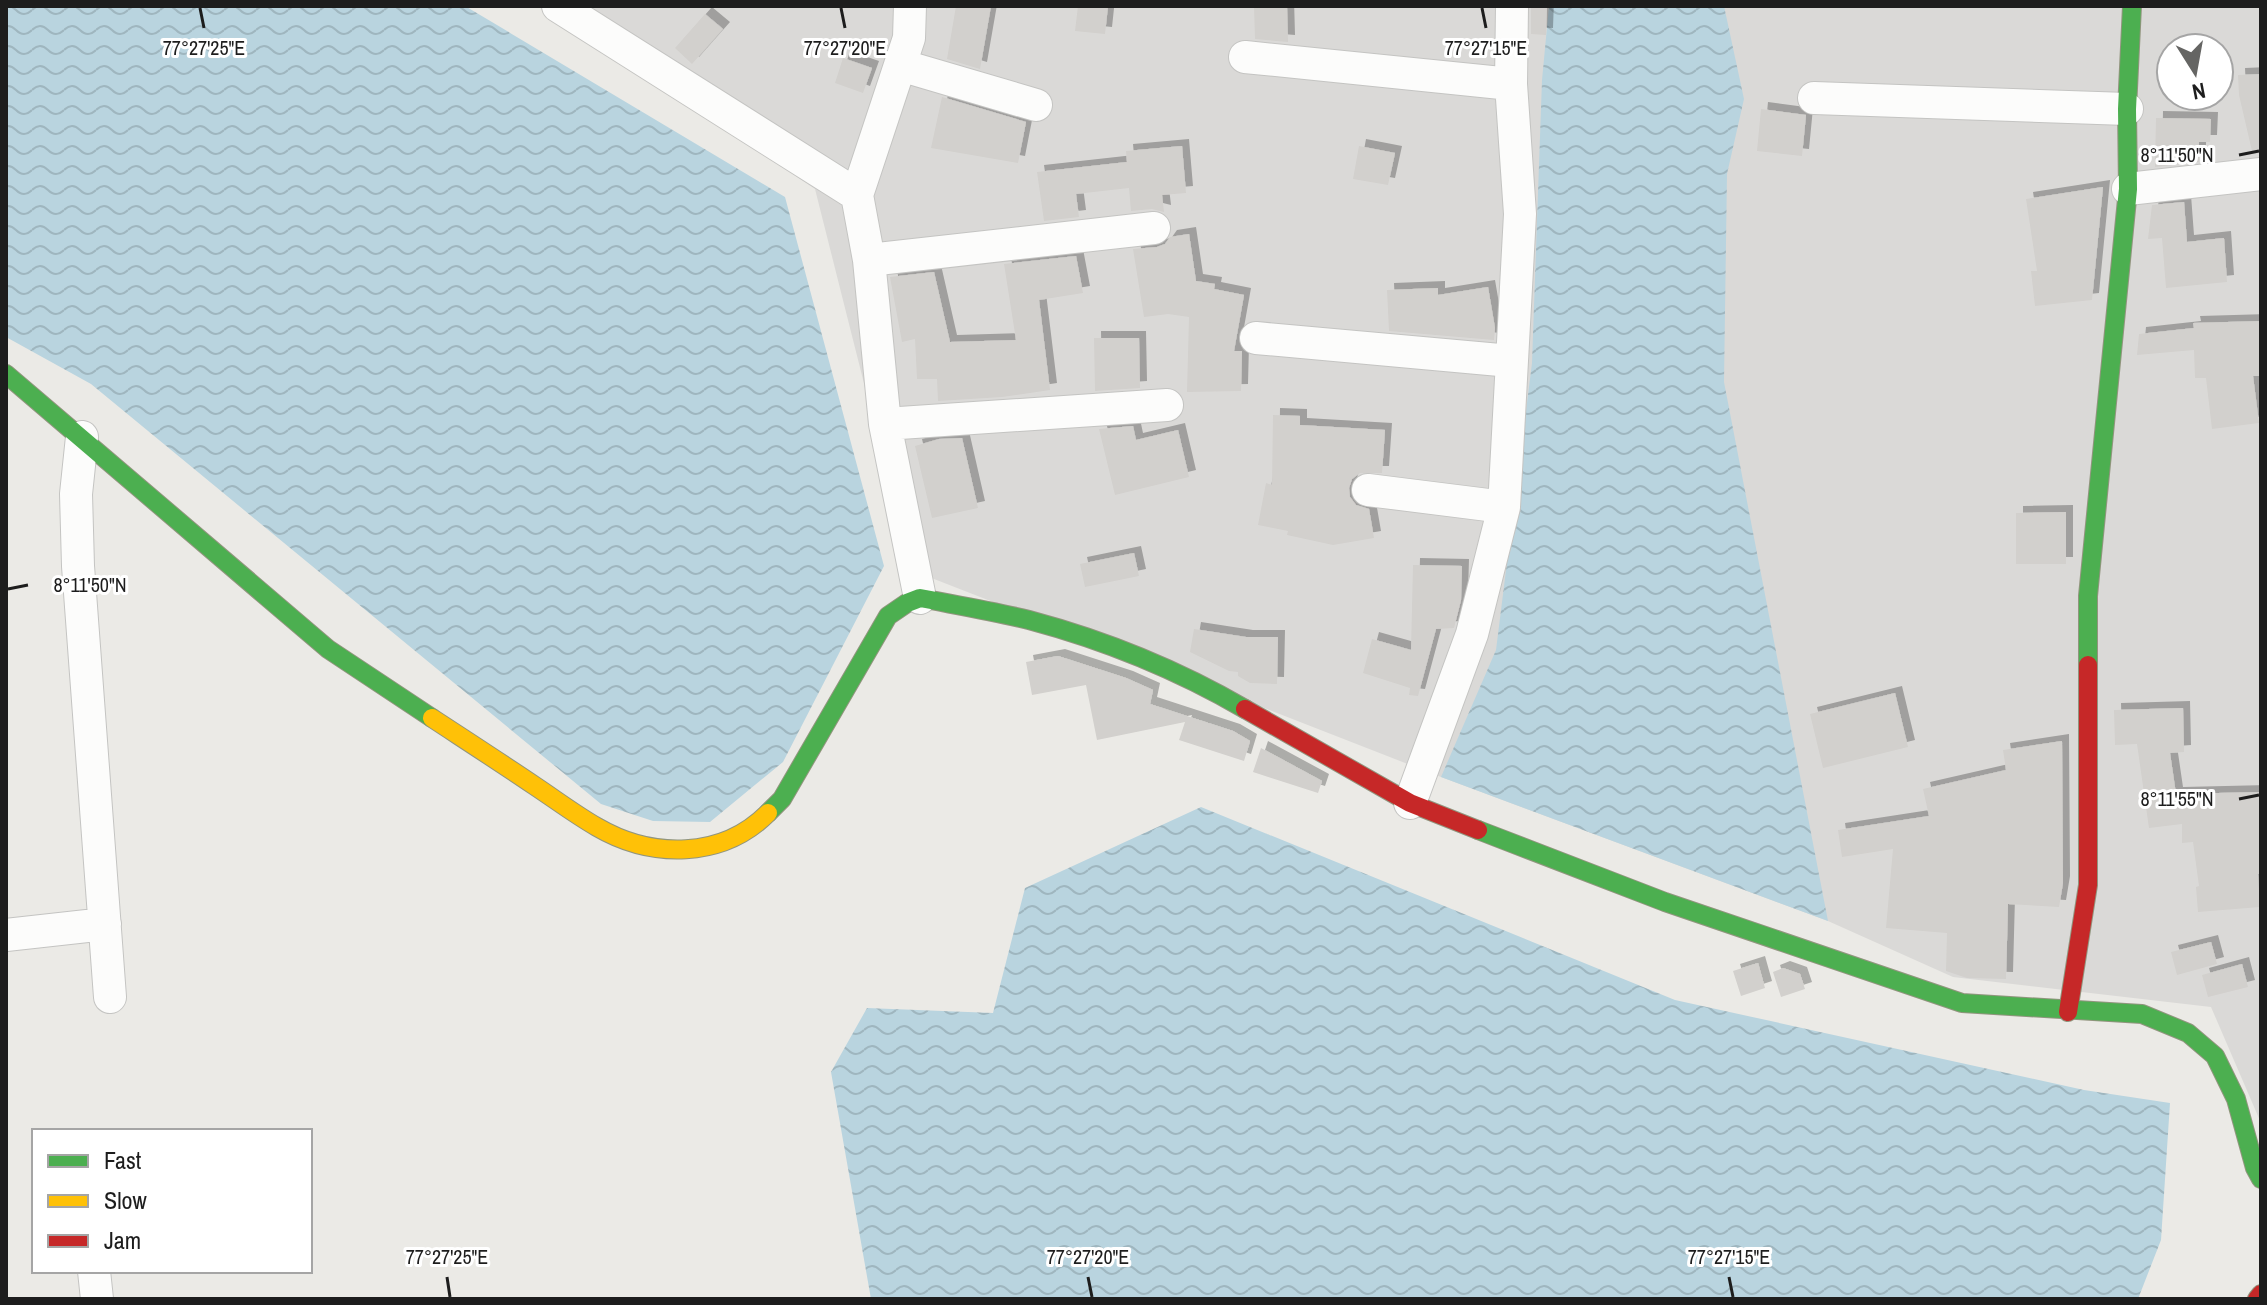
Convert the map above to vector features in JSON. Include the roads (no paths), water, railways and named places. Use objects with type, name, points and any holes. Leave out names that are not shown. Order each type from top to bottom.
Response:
[{"type":"street","points":[[558,6],[857,195]]},
{"type":"street","points":[[1410,803],[1472,634],[1504,507],[1520,214],[1511,84],[1512,6]]},
{"type":"street","points":[[2068,1012],[2088,885],[2088,596],[2128,189],[2127,109],[2132,6]]},
{"type":"street","points":[[912,7],[909,38],[857,195],[869,260],[885,424],[920,598]]},
{"type":"street","points":[[1245,57],[1511,84]]},
{"type":"street","points":[[900,65],[1036,105]]},
{"type":"street","points":[[1814,98],[2127,109]]},
{"type":"street","points":[[2128,189],[2261,174]]},
{"type":"street","points":[[869,260],[1154,228]]},
{"type":"street","points":[[1256,338],[1511,361]]},
{"type":"street","points":[[6,374],[328,649],[600,829],[657,850],[699,850],[728,841],[759,822],[782,799],[888,616],[907,603],[920,598],[1029,620],[1135,655],[1205,686],[1410,803],[1665,902],[1962,1003],[2068,1012],[2142,1014],[2188,1033],[2215,1056],[2236,1099],[2255,1168],[2261,1179]]},
{"type":"street","points":[[885,424],[1167,405]]},
{"type":"street","points":[[82,437],[76,494],[78,566],[110,997]]},
{"type":"street","points":[[1368,490],[1504,507]]},
{"type":"street","points":[[6,935],[105,924]]},
{"type":"street","points":[[94,1273],[97,1299]]},
{"type":"street","points":[[2257,1299],[2261,1294]]},
{"type":"water","points":[[6,6],[465,6],[785,197],[884,566],[783,762],[710,822],[653,821],[601,804],[91,384],[6,337]]},
{"type":"water","points":[[1549,6],[1724,6],[1744,99],[1727,174],[1724,382],[1828,921],[1441,777],[1496,650],[1532,363],[1542,80]]},
{"type":"water","points":[[1201,807],[1675,1000],[2084,1090],[2170,1103],[2161,1240],[2138,1299],[871,1299],[831,1072],[867,1008],[993,1013],[1025,888]]}]
